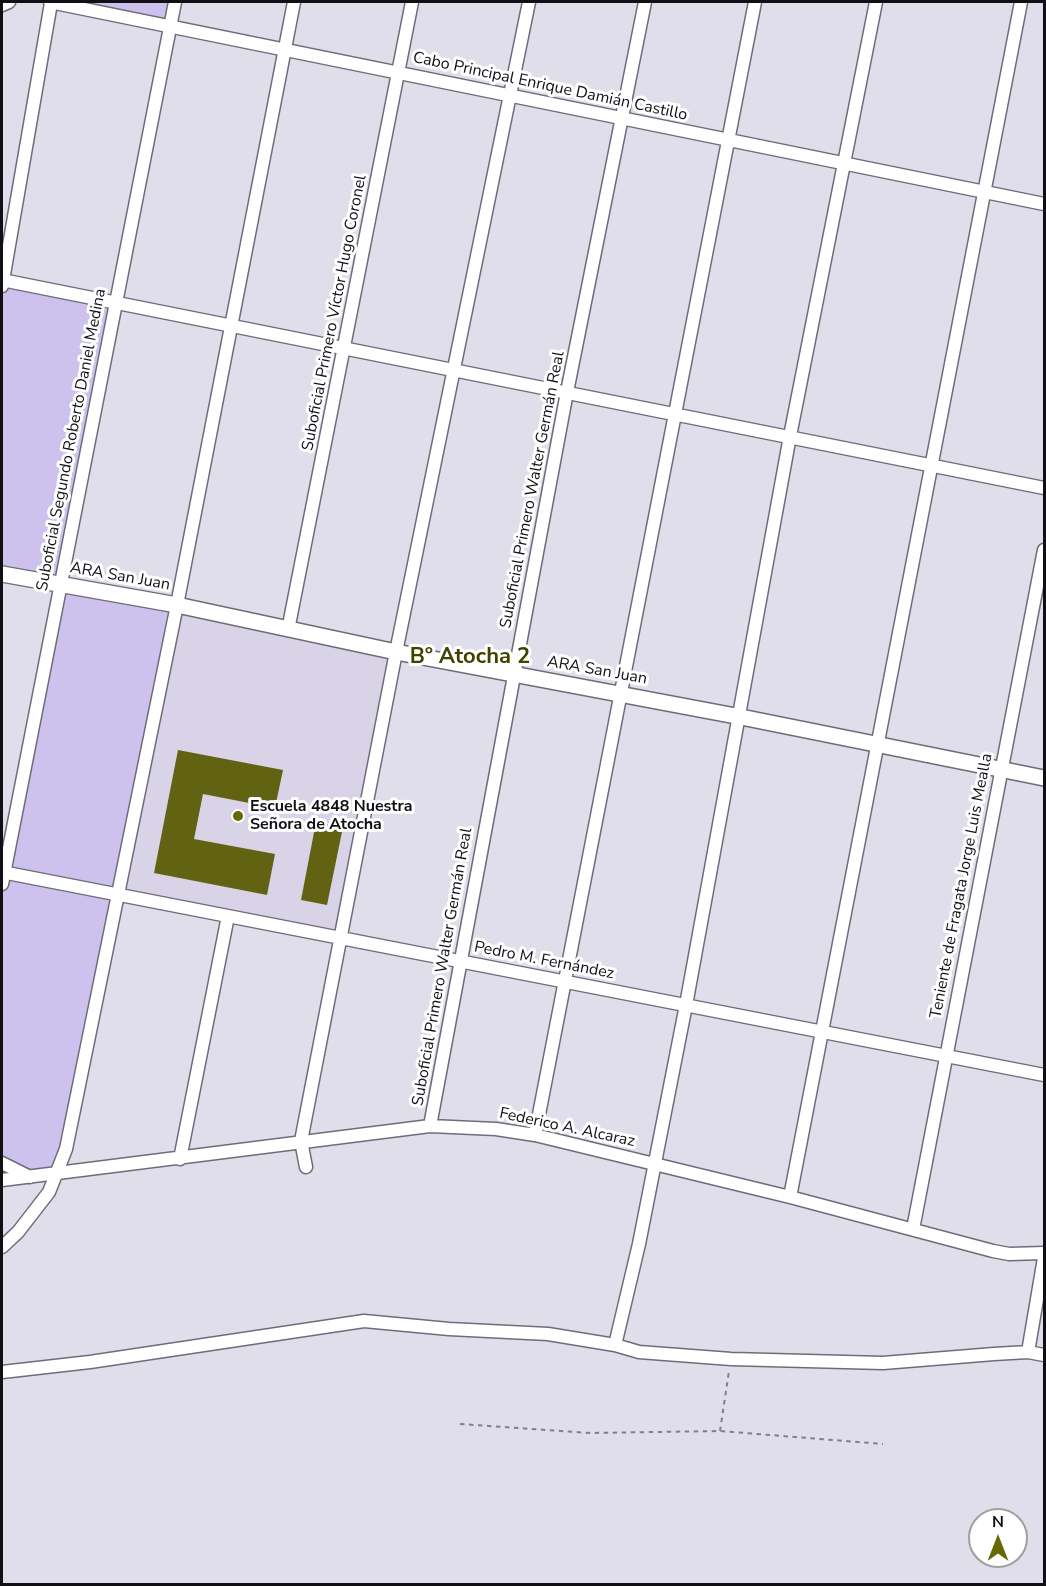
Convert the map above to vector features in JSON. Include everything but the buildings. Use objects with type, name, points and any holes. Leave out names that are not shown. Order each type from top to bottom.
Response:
[{"type":"street","points":[[2,5],[9,2]]},
{"type":"street","points":[[50,2],[2,282],[455,368],[1044,488]]},
{"type":"street","name":"Cabo Principal Enrique Damián Castillo","points":[[50,2],[1044,204]]},
{"type":"street","name":"Suboficial Segundo Roberto Daniel Medina","points":[[2,876],[175,2]]},
{"type":"street","points":[[2,1247],[38,1208],[49,1192],[66,1149],[177,605],[294,2]]},
{"type":"street","name":"Suboficial Primero Víctor Hugo Coronel","points":[[288,630],[346,347],[412,2]]},
{"type":"street","points":[[306,1167],[301,1141],[396,652],[529,2]]},
{"type":"street","name":"Suboficial Primero Walter Germán Real","points":[[430,1126],[567,392],[645,2]]},
{"type":"street","points":[[535,1135],[755,2]]},
{"type":"street","points":[[615,1345],[639,1244],[653,1163],[686,1005],[741,717],[790,436],[876,2]]},
{"type":"street","points":[[790,1197],[986,193],[1021,2]]},
{"type":"street","name":"Teniente de Fragata Jorge Luis Mealla","points":[[913,1229],[1044,550]]},
{"type":"street","name":"ARA San Juan","points":[[2,574],[177,605],[396,652],[619,693],[1044,778]]},
{"type":"street","name":"Pedro M. Fernández","points":[[2,876],[228,916],[1044,1075]]},
{"type":"street","points":[[180,1159],[228,916]]},
{"type":"street","name":"Federico A. Alcaraz","points":[[2,1180],[430,1126],[496,1129],[535,1135],[653,1163],[1009,1254],[1044,1253]]},
{"type":"street","points":[[2,1163],[30,1177]]},
{"type":"street","points":[[1028,1352],[1043,1275],[1044,1258]]},
{"type":"street","points":[[1037,1298],[1044,1317]]},
{"type":"street","points":[[2,1372],[102,1361],[364,1322],[449,1329],[515,1331],[615,1345],[666,1356],[883,1363],[1028,1352],[1044,1355]]},
{"type":"path","points":[[720,1431],[731,1359]]},
{"type":"path","points":[[460,1424],[590,1433],[720,1431],[883,1444]]},
{"type":"shaded area","points":[[50,2],[174,2],[171,28]]},
{"type":"shaded area","points":[[4,282],[113,305],[60,583],[2,573],[2,294]]},
{"type":"shaded area","points":[[61,585],[177,605],[56,1173],[30,1177],[2,1163],[2,884]]},
{"type":"shaded area","points":[[180,609],[392,654],[341,938],[118,893]]},
{"type":"place","name":"Escuela 4848 Nuestra Señora de Atocha","points":[[238,816]]},
{"type":"district","name":"Bº Atocha 2","points":[[470,658]]}]
